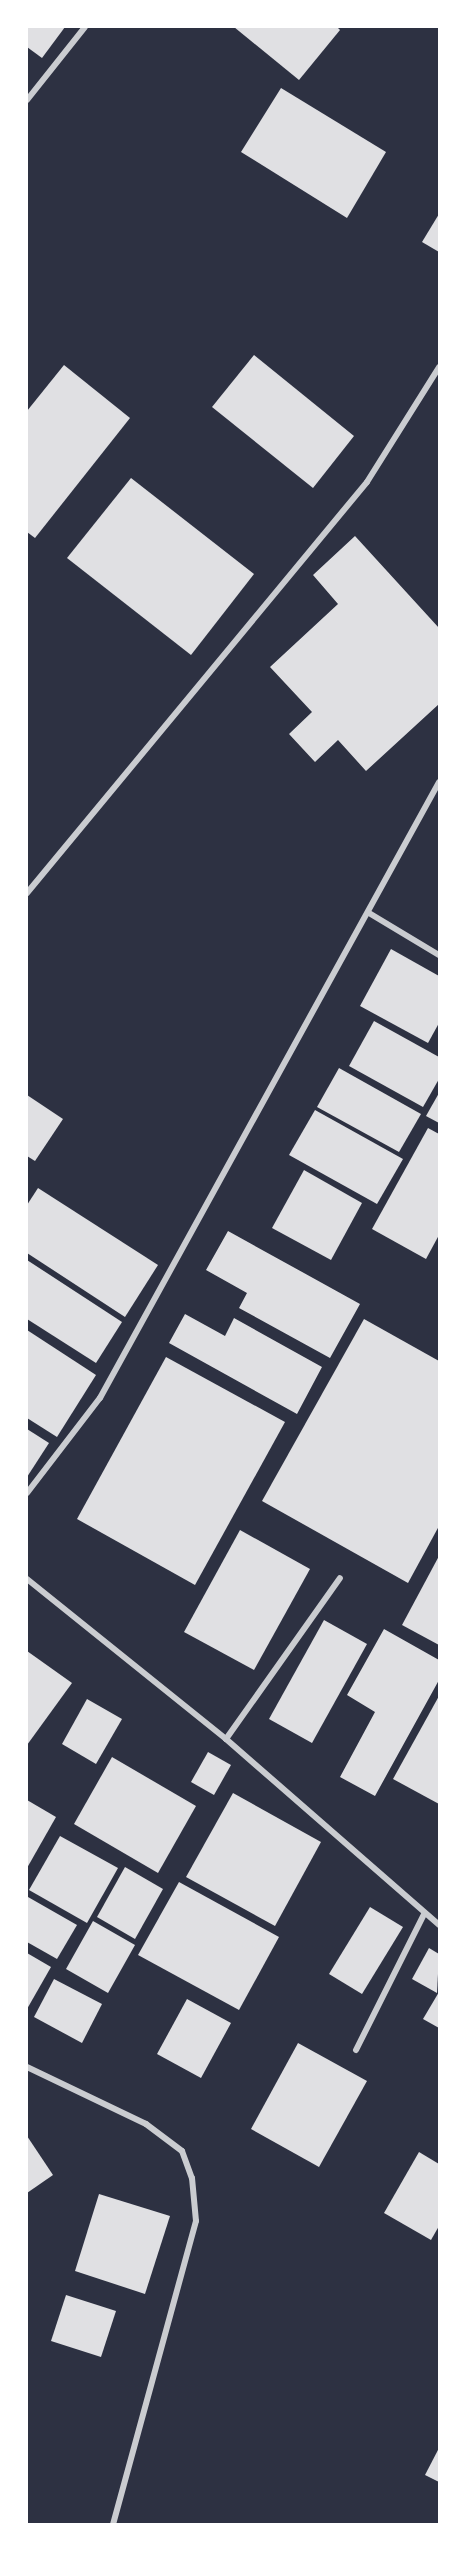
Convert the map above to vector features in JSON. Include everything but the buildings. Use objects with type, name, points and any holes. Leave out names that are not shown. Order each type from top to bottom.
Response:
[{"type":"street","points":[[27,100],[84,27]]},
{"type":"street","points":[[27,893],[367,482],[439,367]]},
{"type":"street","points":[[27,1492],[100,1398],[369,913],[439,782]]},
{"type":"street","points":[[369,913],[439,956]]},
{"type":"street","points":[[226,1739],[340,1578]]},
{"type":"street","points":[[27,1579],[226,1739],[439,1925]]},
{"type":"street","points":[[356,2050],[424,1914]]},
{"type":"street","points":[[27,2067],[146,2124],[182,2151],[192,2178],[196,2221],[113,2524]]}]
